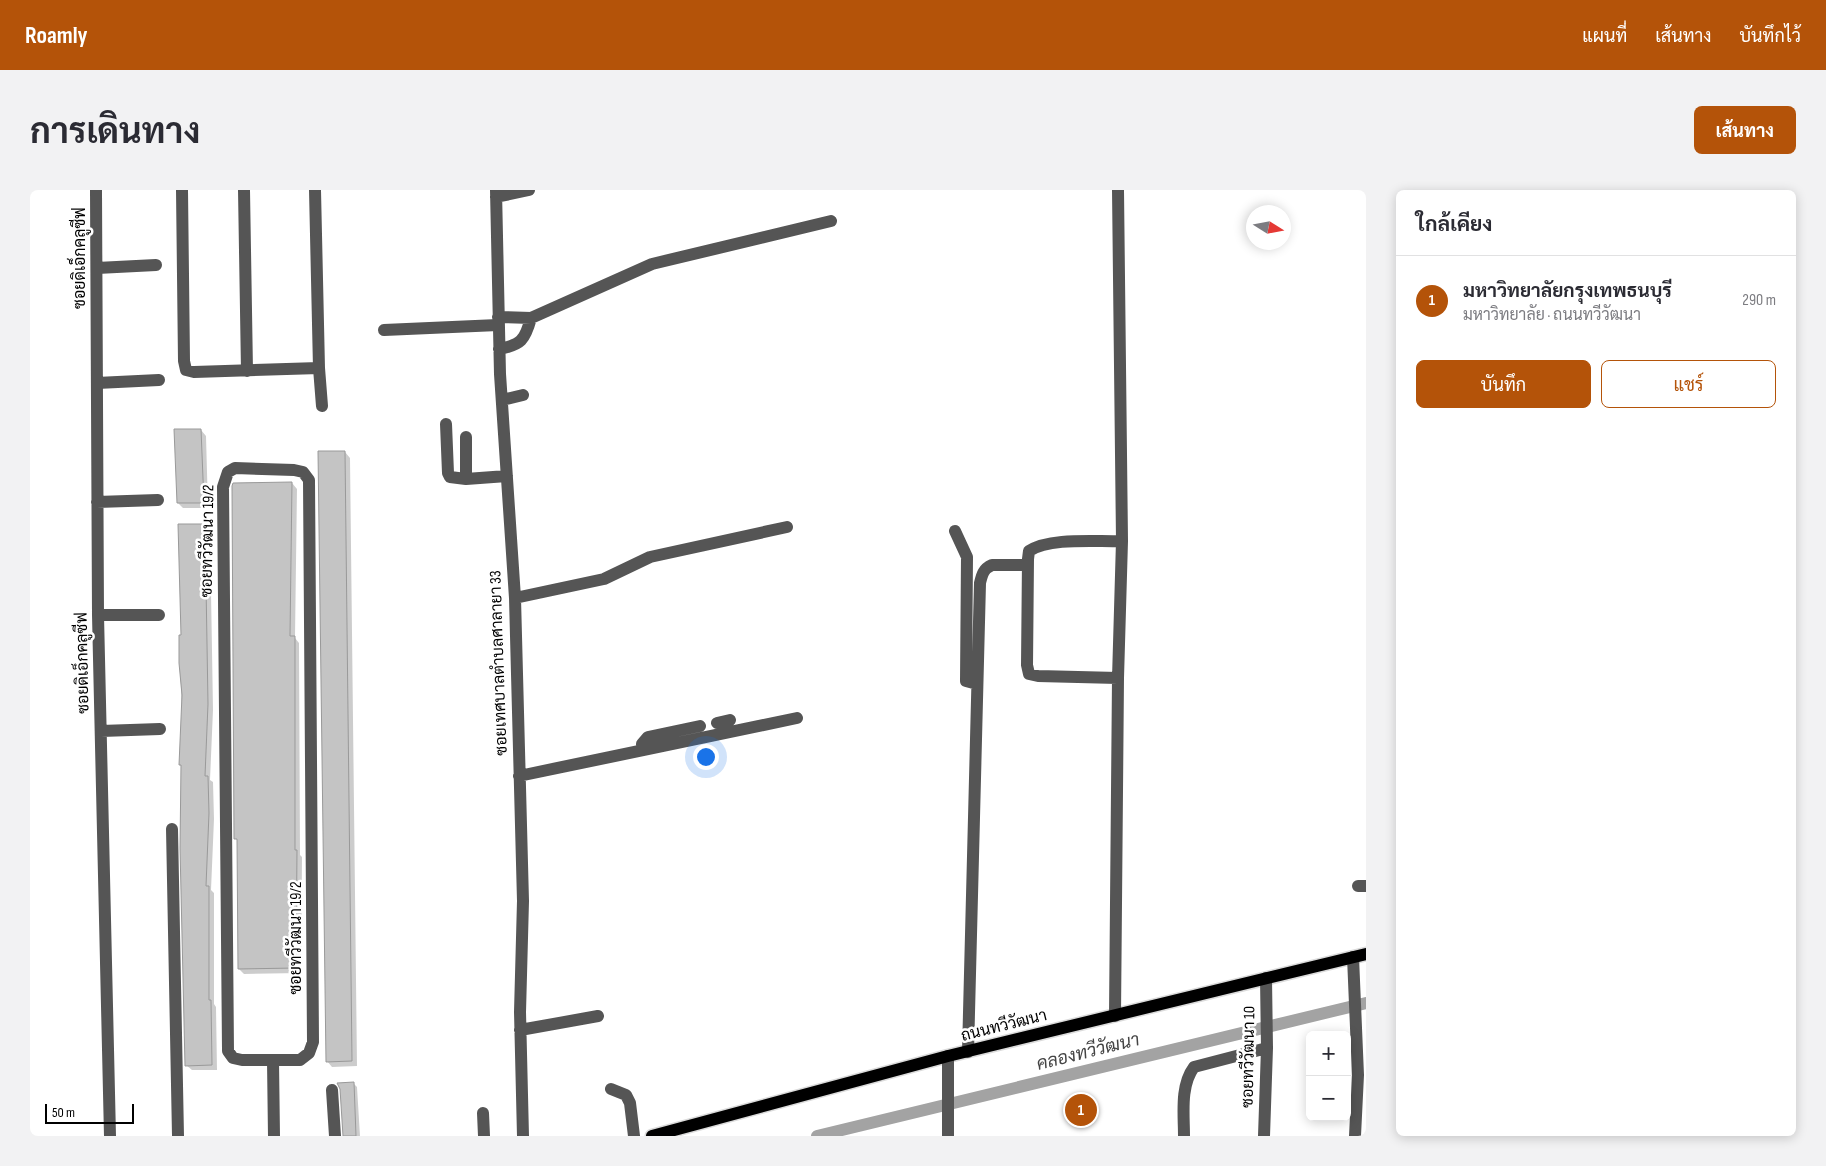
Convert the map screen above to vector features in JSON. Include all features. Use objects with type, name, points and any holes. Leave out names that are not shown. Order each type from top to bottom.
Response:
[{"type":"main road","name":"ถนนทวีวัฒนา","points":[[652,1136],[948,1056],[1360,956]]},
{"type":"street","name":"ซอยดิเอ็กคลูซีฟ","points":[[96,190],[98,615],[110,1136]]},
{"type":"street","points":[[182,190],[184,360],[186,370],[194,372],[319,368]]},
{"type":"street","points":[[244,190],[247,371]]},
{"type":"street","points":[[315,190],[319,368],[322,406]]},
{"type":"street","points":[[496,193],[530,190]]},
{"type":"street","points":[[1115,1016],[1118,678],[1122,541],[1118,190]]},
{"type":"street","name":"ซอยเทศบาลตำบลศาลายา 33","points":[[496,193],[499,349],[515,598],[522,901],[520,1030],[523,1136]]},
{"type":"street","points":[[384,330],[531,318],[652,264],[831,221]]},
{"type":"street","points":[[97,268],[156,265]]},
{"type":"street","points":[[499,349],[516,345],[523,340],[531,318]]},
{"type":"street","points":[[97,383],[159,380]]},
{"type":"street","points":[[502,400],[524,395]]},
{"type":"street","points":[[446,424],[448,472],[455,479],[507,476]]},
{"type":"street","points":[[466,437],[466,479]]},
{"type":"street","name":"ซอยทวีวัฒนา 19/2","points":[[235,468],[294,470],[303,472],[308,480],[313,1042],[308,1053],[300,1060],[273,1060],[233,1058],[228,1051],[223,487],[228,472],[235,468]]},
{"type":"street","points":[[97,502],[158,500]]},
{"type":"street","points":[[515,598],[604,579],[650,557],[787,527]]},
{"type":"street","points":[[955,531],[967,557],[966,681],[977,684]]},
{"type":"street","points":[[1118,678],[1038,676],[1029,674],[1027,666],[1028,565],[1030,551],[1037,546],[1049,543],[1122,541]]},
{"type":"street","points":[[968,1052],[980,583],[983,573],[992,565],[1028,565]]},
{"type":"street","points":[[98,615],[159,615]]},
{"type":"street","points":[[519,776],[797,718]]},
{"type":"street","points":[[643,750],[642,744],[648,736],[700,726]]},
{"type":"street","points":[[101,731],[160,729]]},
{"type":"street","points":[[172,829],[178,1136]]},
{"type":"street","points":[[1355,1136],[1358,1075],[1356,983],[1360,956]]},
{"type":"street","name":"ซอยทวีวัฒนา 10","points":[[1264,1136],[1267,1046],[1266,978]]},
{"type":"street","points":[[520,1030],[598,1016]]},
{"type":"street","points":[[1184,1136],[1186,1080],[1194,1067],[1267,1046]]},
{"type":"street","points":[[948,1056],[948,1136]]},
{"type":"street","points":[[273,1060],[274,1136]]},
{"type":"street","points":[[611,1089],[626,1095],[630,1103],[634,1136]]},
{"type":"street","points":[[332,1090],[335,1136]]},
{"type":"street","points":[[482,1113],[484,1136]]},
{"type":"building","points":[[174,429],[201,429],[204,503],[177,503]]},
{"type":"building","points":[[318,451],[345,451],[352,1061],[326,1062]]},
{"type":"building","points":[[292,482],[290,636],[295,636],[296,968],[238,969],[237,839],[234,839],[232,486],[233,483]]},
{"type":"building","points":[[178,524],[205,524],[208,704],[205,776],[208,776],[209,813],[206,886],[209,886],[209,1000],[211,1000],[212,1065],[185,1066],[180,848],[181,765],[179,765],[182,695],[179,663],[179,635],[181,635]]},
{"type":"building","points":[[354,1082],[356,1136],[343,1136],[340,1089],[337,1083]]},
{"type":"waterway","name":"คลองทวีวัฒนา","points":[[817,1136],[1366,1003]]},
{"type":"place","name":"มหาวิทยาลัยกรุงเทพธนบุรี","points":[[1081,1110]]}]
